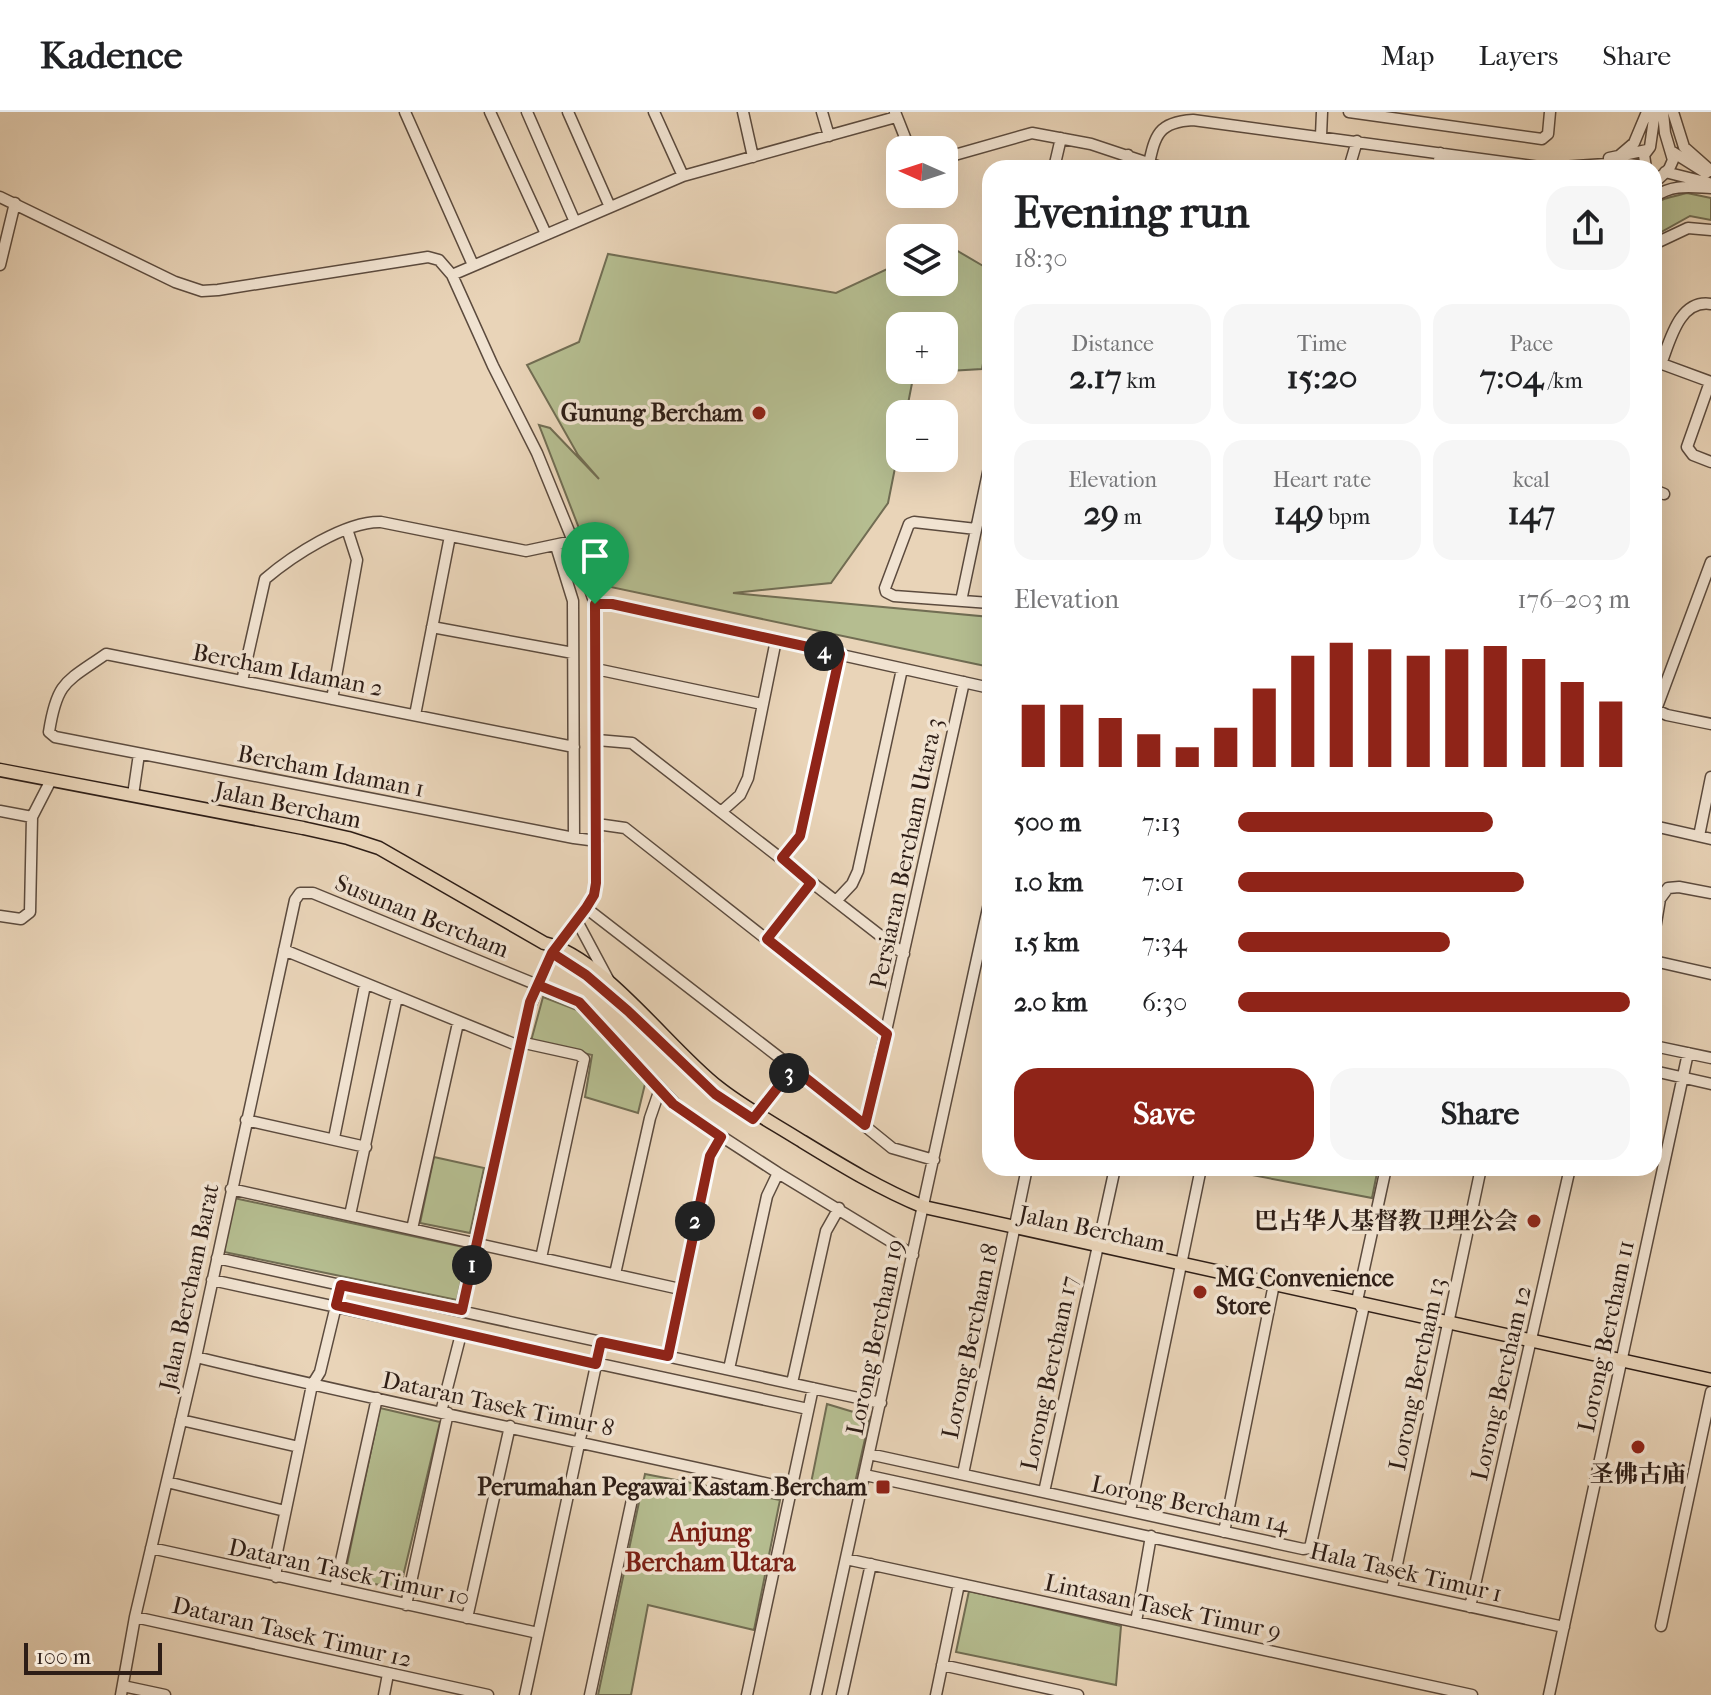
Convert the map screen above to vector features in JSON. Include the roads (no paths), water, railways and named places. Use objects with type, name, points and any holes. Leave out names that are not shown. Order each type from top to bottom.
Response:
[{"type":"main road","name":"Jalan Bercham","points":[[0,770],[303,828],[379,848],[612,985],[711,1081],[755,1116]]},
{"type":"main road","name":"Jalan Bercham","points":[[551,948],[628,1011],[715,1094],[923,1211],[1711,1383]]},
{"type":"street","points":[[405,112],[473,265]]},
{"type":"street","points":[[490,112],[546,234]]},
{"type":"street","points":[[527,112],[575,222]]},
{"type":"street","points":[[568,112],[610,207]]},
{"type":"street","points":[[654,112],[683,176]]},
{"type":"street","points":[[743,112],[753,157]]},
{"type":"street","points":[[822,112],[829,136]]},
{"type":"street","points":[[1321,136],[1322,112]]},
{"type":"street","points":[[1349,112],[1542,139],[1548,134],[1550,112]]},
{"type":"street","points":[[1623,160],[1647,112]]},
{"type":"street","points":[[1650,160],[1648,148],[1655,112]]},
{"type":"street","points":[[1662,167],[1672,165],[1663,112]]},
{"type":"street","points":[[1673,112],[1684,147],[1711,173]]},
{"type":"street","points":[[452,275],[683,176],[896,114],[905,136]]},
{"type":"street","points":[[1150,160],[1157,135],[1162,129],[1169,123],[1193,116],[1490,160]]},
{"type":"street","points":[[958,154],[1032,133],[1138,160]]},
{"type":"street","points":[[1056,160],[1061,138]]},
{"type":"street","points":[[1351,160],[1357,141]]},
{"type":"street","points":[[1626,160],[1659,144],[1711,173]]},
{"type":"street","points":[[1439,160],[1440,153]]},
{"type":"street","points":[[1127,160],[1128,155]]},
{"type":"street","points":[[1662,172],[1711,186]]},
{"type":"street","points":[[1662,192],[1682,186],[1711,186]]},
{"type":"street","points":[[0,197],[175,282],[202,291],[428,257],[439,260],[452,275],[537,453],[595,604],[596,883],[594,895],[586,908],[551,948],[530,1002],[462,1310]]},
{"type":"street","points":[[0,265],[15,203]]},
{"type":"street","points":[[1662,240],[1688,228],[1711,230]]},
{"type":"street","points":[[1662,352],[1679,319],[1694,306],[1711,304]]},
{"type":"street","points":[[1662,364],[1710,382],[1687,447],[1693,455],[1711,462]]},
{"type":"street","points":[[961,601],[982,501]]},
{"type":"street","points":[[242,681],[265,579],[313,546],[347,529],[368,521],[381,522],[526,551],[573,541]]},
{"type":"street","points":[[976,529],[911,523],[885,583],[886,592],[894,596],[982,602]]},
{"type":"street","points":[[332,699],[357,560],[347,529]]},
{"type":"street","points":[[415,715],[450,536]]},
{"type":"street","points":[[556,546],[573,601],[574,838]]},
{"type":"street","points":[[1662,693],[1711,562]]},
{"type":"street","points":[[595,604],[612,604],[982,686]]},
{"type":"street","points":[[432,627],[573,653]]},
{"type":"street","points":[[722,811],[740,795],[748,778],[776,640]]},
{"type":"street","name":"Bercham Idaman 2","points":[[58,738],[49,732],[58,693],[64,683],[106,654],[574,747]]},
{"type":"street","points":[[782,858],[800,836],[840,654]]},
{"type":"street","points":[[596,669],[762,704]]},
{"type":"street","points":[[836,901],[852,884],[858,871],[902,669]]},
{"type":"street","name":"Persiaran Bercham Utara 3","points":[[865,1125],[964,682]]},
{"type":"street","points":[[1662,714],[1711,724]]},
{"type":"street","name":"Bercham Idaman 1","points":[[58,738],[597,841]]},
{"type":"street","points":[[597,740],[632,743],[904,954]]},
{"type":"street","points":[[133,795],[139,754]]},
{"type":"street","points":[[1662,828],[1705,837],[1711,777]]},
{"type":"street","points":[[0,916],[25,918],[30,912],[32,817],[51,780]]},
{"type":"street","points":[[0,811],[32,817]]},
{"type":"street","points":[[597,824],[625,828],[887,1034]]},
{"type":"street","points":[[767,939],[811,883]]},
{"type":"street","points":[[1662,896],[1668,888],[1679,887],[1711,893]]},
{"type":"street","name":"Jalan Bercham Barat","points":[[122,1690],[135,1617],[196,1357],[295,900],[303,892]]},
{"type":"street","name":"Susunan Bercham","points":[[303,892],[313,893],[579,1002],[681,1110],[913,1255]]},
{"type":"street","points":[[586,908],[892,1148],[934,1160]]},
{"type":"street","points":[[577,921],[612,985]]},
{"type":"street","name":"Lorong Bercham 19","points":[[816,1695],[982,947]]},
{"type":"street","points":[[284,950],[458,1023],[519,1044],[579,1055],[584,1059],[541,1258]]},
{"type":"street","points":[[1662,963],[1711,974]]},
{"type":"street","points":[[334,1138],[365,985]]},
{"type":"street","points":[[350,1215],[397,997]]},
{"type":"street","points":[[412,1229],[458,1023]]},
{"type":"street","points":[[1662,1048],[1711,1058]]},
{"type":"street","name":"Lorong Bercham 11","points":[[1662,1170],[1688,1053]]},
{"type":"street","points":[[755,1116],[793,1068]]},
{"type":"street","points":[[1662,1073],[1711,1084]]},
{"type":"street","points":[[615,1274],[650,1118],[660,1089]]},
{"type":"street","points":[[246,1120],[366,1147]]},
{"type":"street","points":[[668,1356],[710,1156],[721,1137]]},
{"type":"street","points":[[729,1369],[767,1196],[778,1173]]},
{"type":"street","name":"Lorong Bercham 18","points":[[963,1474],[1025,1176]]},
{"type":"street","name":"Lorong Bercham 17","points":[[1044,1492],[1113,1176]]},
{"type":"street","points":[[1130,1511],[1199,1176]]},
{"type":"street","name":"Lorong Bercham 14","points":[[869,1454],[1303,1549],[1312,1546],[1385,1176]]},
{"type":"street","name":"Lorong Bercham 13","points":[[1392,1588],[1479,1176]]},
{"type":"street","name":"Lorong Bercham 12","points":[[1470,1607],[1568,1176]]},
{"type":"street","name":"Lorong Bercham 11","points":[[1549,1695],[1661,1176]]},
{"type":"street","points":[[231,1189],[680,1289]]},
{"type":"street","points":[[792,1383],[826,1231],[839,1208]]},
{"type":"street","points":[[217,1258],[881,1403]]},
{"type":"street","points":[[212,1280],[808,1409]]},
{"type":"street","points":[[276,1577],[276,1557],[312,1385],[320,1372],[341,1285]]},
{"type":"street","points":[[1224,1532],[1273,1287]]},
{"type":"street","points":[[406,1605],[461,1334]]},
{"type":"street","points":[[525,1695],[601,1342]]},
{"type":"street","name":"Dataran Tasek Timur 8","points":[[196,1357],[791,1489]]},
{"type":"street","points":[[747,1695],[813,1388]]},
{"type":"street","points":[[1661,1626],[1711,1392]]},
{"type":"street","points":[[335,1588],[377,1398]]},
{"type":"street","points":[[181,1420],[299,1447]]},
{"type":"street","points":[[467,1618],[510,1426]]},
{"type":"street","name":"Hala Tasek Timur 1","points":[[865,1475],[1564,1627]]},
{"type":"street","points":[[167,1482],[285,1511]]},
{"type":"street","points":[[590,1695],[633,1495],[630,1488]]},
{"type":"street","points":[[1136,1622],[1151,1536]]},
{"type":"street","name":"Dataran Tasek Timur 10","points":[[151,1548],[538,1633]]},
{"type":"street","name":"Lintasan Tasek Timur 9","points":[[846,1559],[1472,1695]]},
{"type":"street","points":[[842,1695],[871,1564]]},
{"type":"street","points":[[936,1695],[959,1584]]},
{"type":"street","name":"Dataran Tasek Timur 12","points":[[135,1617],[488,1695]]},
{"type":"street","points":[[942,1665],[1040,1691],[1078,1695]]},
{"type":"street","points":[[384,1695],[388,1674]]},
{"type":"street","points":[[122,1690],[165,1695]]},
{"type":"place","name":"Gunung Bercham","points":[[759,413]]},
{"type":"place","name":"巴占华人基督教卫理公会","points":[[1534,1221]]},
{"type":"place","name":"MG Convenience Store","points":[[1200,1292]]},
{"type":"place","name":"圣佛古庙","points":[[1638,1447]]},
{"type":"place","name":"Perumahan Pegawai Kastam Bercham","points":[[883,1487]]},
{"type":"district","name":"Anjung Bercham Utara","points":[[710,1547]]}]
